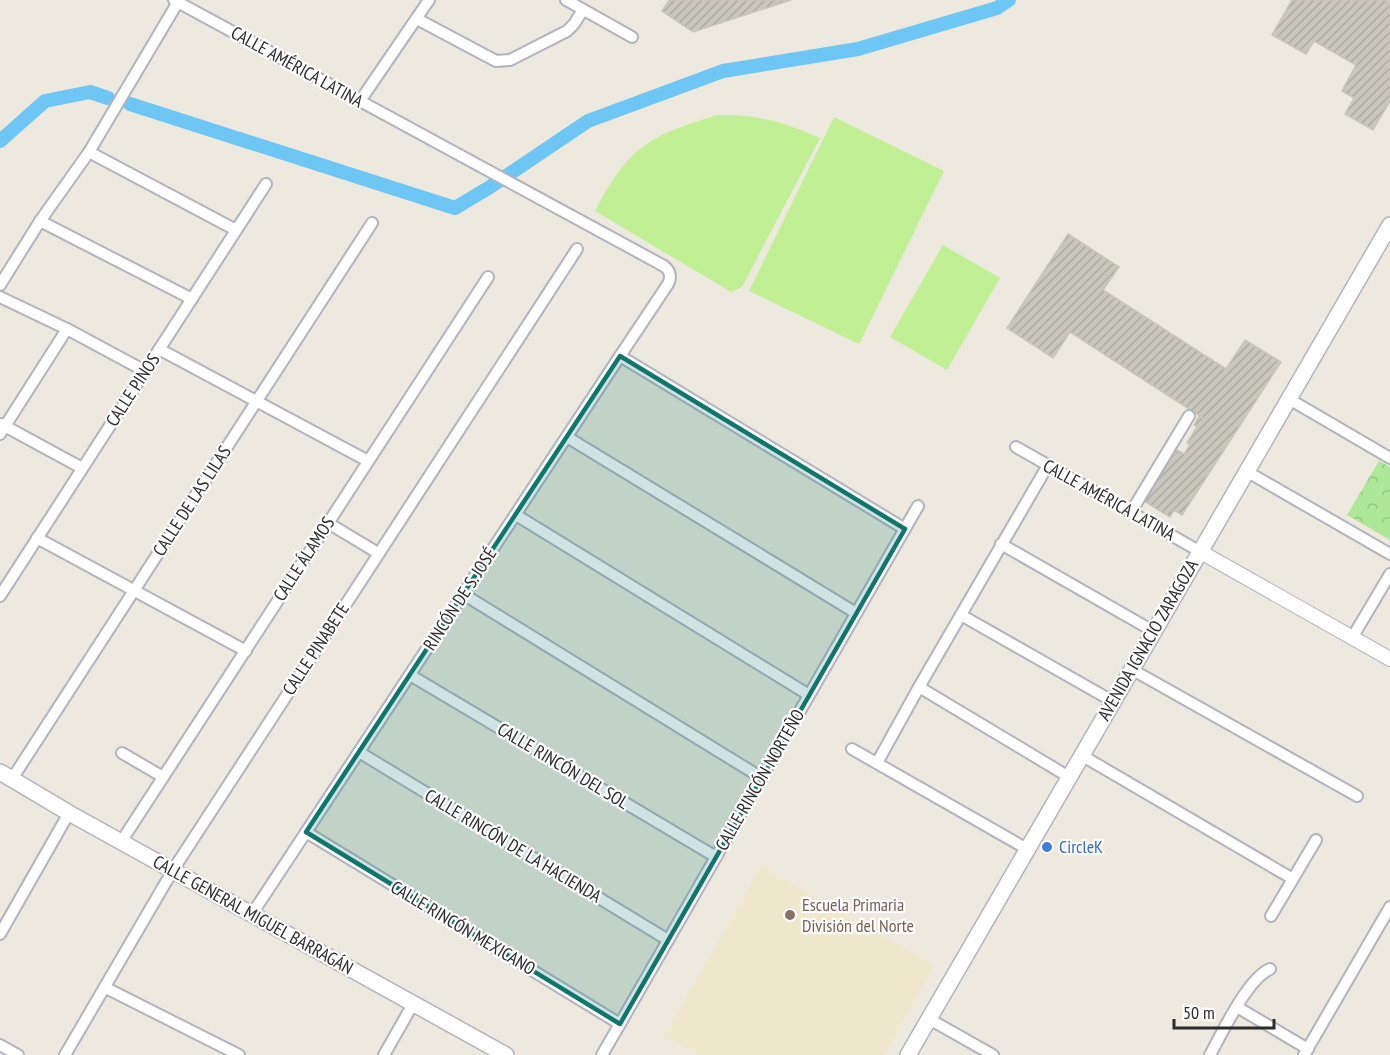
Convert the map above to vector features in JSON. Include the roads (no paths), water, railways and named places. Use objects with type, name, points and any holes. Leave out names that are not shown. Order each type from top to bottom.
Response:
[{"type":"main road","name":"AVENIDA IGNACIO ZARAGOZA","points":[[908,1055],[1390,225]]},
{"type":"main road","name":"CALLE GENERAL MIGUEL BARRAGÁN","points":[[6,776],[506,1055]]},
{"type":"street","points":[[360,101],[429,0]]},
{"type":"street","points":[[566,0],[632,37]]},
{"type":"street","points":[[0,285],[40,221],[89,152],[176,1]]},
{"type":"street","name":"CALLE AMÉRICA LATINA","points":[[176,1],[664,266],[670,272],[668,284]]},
{"type":"street","points":[[417,19],[496,61],[503,61],[510,60],[567,31],[583,10]]},
{"type":"street","points":[[89,152],[236,230]]},
{"type":"street","name":"CALLE PINOS","points":[[0,596],[266,184]]},
{"type":"street","points":[[40,221],[192,299]]},
{"type":"street","name":"CALLE DE LAS LILAS","points":[[6,776],[135,591],[372,223]]},
{"type":"street","name":"CALLE PINABETE","points":[[65,1055],[173,870],[577,249]]},
{"type":"street","name":"CALLE ÁLAMOS","points":[[121,842],[488,277]]},
{"type":"street","name":"RINCÓN DE S. JOSÉ","points":[[252,914],[668,284]]},
{"type":"street","points":[[0,297],[67,329],[145,371]]},
{"type":"street","points":[[67,329],[2,428],[82,468]]},
{"type":"street","points":[[159,349],[368,461]]},
{"type":"street","points":[[620,356],[905,529]]},
{"type":"street","points":[[1288,399],[1390,458]]},
{"type":"street","points":[[1131,512],[1190,416]]},
{"type":"street","points":[[567,437],[856,613]]},
{"type":"street","name":"CALLE AMÉRICA LATINA","points":[[1016,447],[1390,659]]},
{"type":"street","points":[[877,763],[1047,465]]},
{"type":"street","points":[[1246,471],[1390,554]]},
{"type":"street","name":"CALLE RINCÓN NORTEÑO","points":[[602,1055],[918,506]]},
{"type":"street","points":[[516,515],[809,695]]},
{"type":"street","points":[[328,523],[378,553]]},
{"type":"street","points":[[37,538],[246,651]]},
{"type":"street","points":[[1001,544],[1153,631]]},
{"type":"street","points":[[1352,638],[1390,574]]},
{"type":"street","points":[[463,594],[762,778]]},
{"type":"street","points":[[961,615],[1114,702]]},
{"type":"street","points":[[1131,669],[1357,796]]},
{"type":"street","name":"CALLE RINCÓN DEL SOL","points":[[410,675],[716,857]]},
{"type":"street","points":[[919,687],[1069,777]]},
{"type":"street","points":[[852,749],[1027,849]]},
{"type":"street","name":"CALLE RINCÓN DE LA HACIENDA","points":[[359,752],[668,940]]},
{"type":"street","points":[[122,753],[163,777]]},
{"type":"street","points":[[1081,755],[1293,879]]},
{"type":"street","points":[[0,934],[69,813]]},
{"type":"street","name":"CALLE RINCÓN MEXICANO","points":[[306,832],[620,1024]]},
{"type":"street","points":[[1271,916],[1316,840]]},
{"type":"street","points":[[1237,1007],[1306,1052],[1390,907]]},
{"type":"street","points":[[1210,1055],[1237,1007],[1263,971],[1270,969]]},
{"type":"street","points":[[106,988],[239,1055]]},
{"type":"street","points":[[384,1055],[413,1004]]},
{"type":"street","points":[[929,1018],[993,1055]]},
{"type":"street","points":[[0,1045],[18,1055]]},
{"type":"waterway","points":[[130,104],[455,208],[588,121],[723,71],[858,49],[997,8],[1009,0]]},
{"type":"waterway","points":[[0,141],[45,101],[90,92],[108,98]]},
{"type":"place","name":"CircleK","points":[[1047,847]]},
{"type":"place","name":"Escuela Primaria División del Norte","points":[[790,915]]}]
